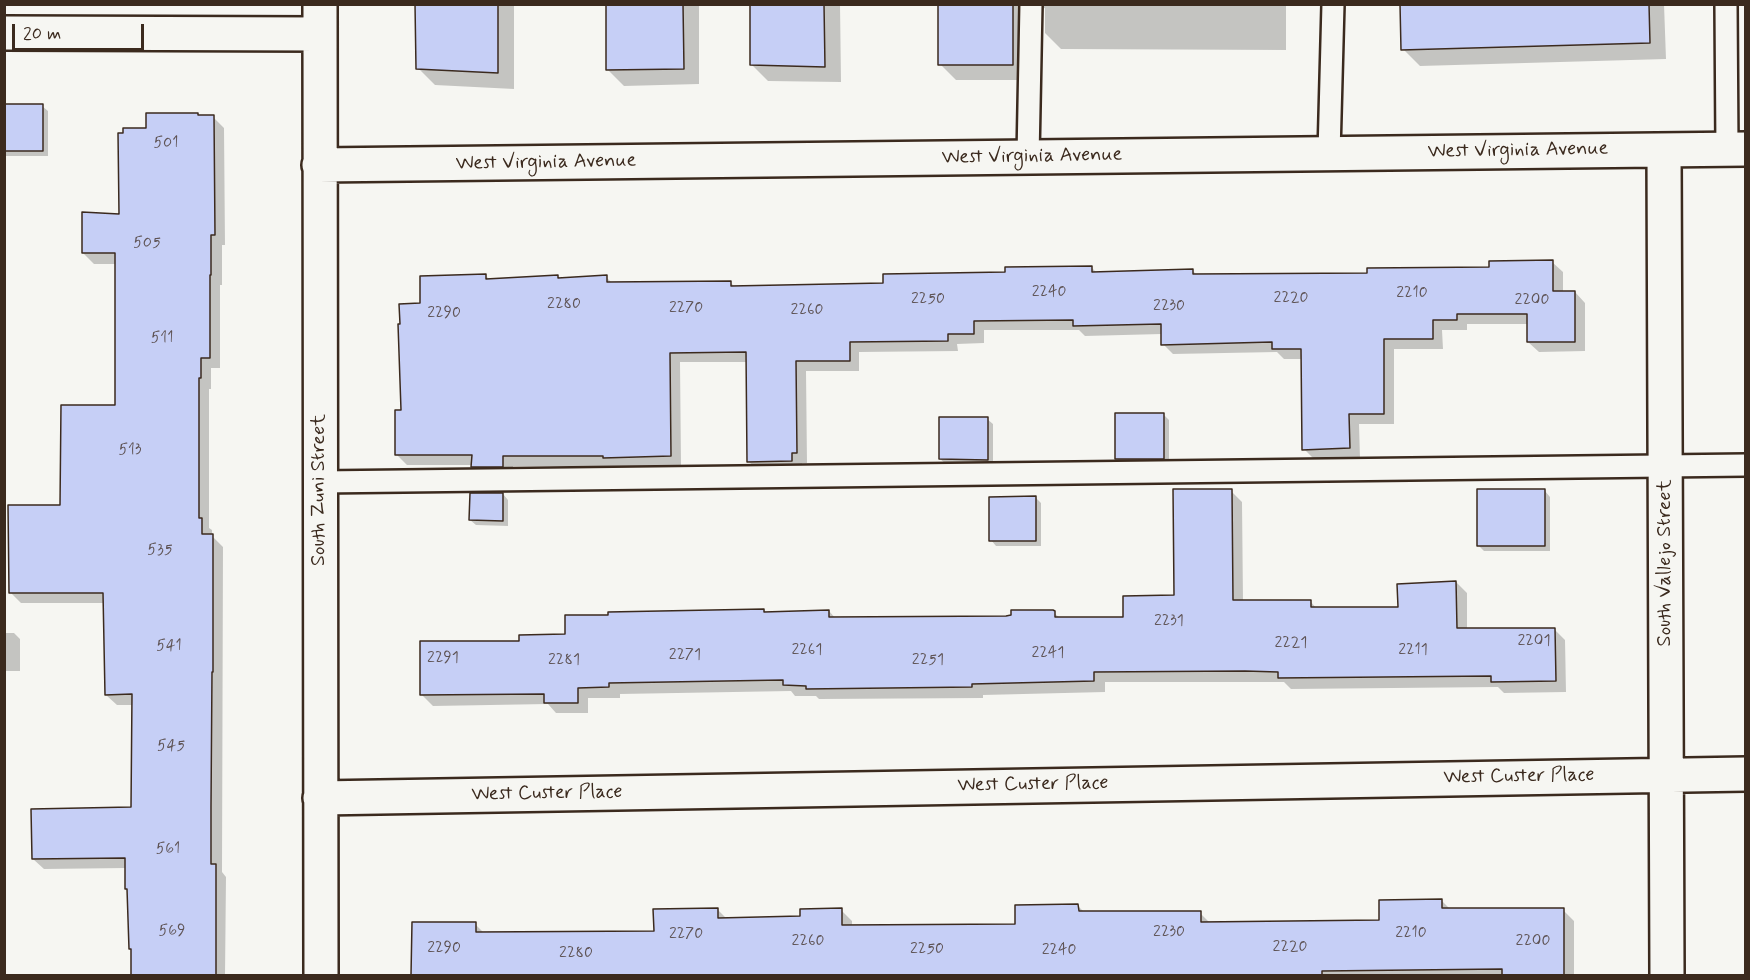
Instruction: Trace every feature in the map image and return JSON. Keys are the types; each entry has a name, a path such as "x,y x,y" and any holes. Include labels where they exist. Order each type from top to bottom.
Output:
{"street":[{"path":"4,33 320,19"},
{"name":"South Zuni Street","path":"320,19 321,975"},
{"name":"West Virginia Avenue","path":"319,165 1736,149"},
{"name":"South Vallejo Street","path":"1664,150 1667,975"},
{"name":"West Custer Place","path":"320,798 1746,774"}],"lane":[{"path":"1028,157 1032,4"},
{"path":"1329,153 1333,4"},
{"path":"1726,4 1736,149"},
{"path":"320,482 1746,465"}],"building":[{"path":"415,4 498,4 498,73 416,69"},
{"path":"606,4 683,4 684,69 606,70"},
{"path":"750,4 824,4 825,67 750,65"},
{"path":"938,4 1013,4 1013,65 938,65"},
{"path":"1400,4 1649,4 1650,43 1401,50"},
{"path":"4,104 43,104 43,151 4,151"},
{"path":"146,113 214,115 215,235 211,235 210,358 201,358 201,378 199,378 199,518 202,518 202,534 213,534 211,864 216,864 216,975 131,975 125,858 32,859 31,809 131,807 132,694 105,695 103,593 9,593 8,505 60,505 61,405 115,405 115,253 82,253 82,212 119,214 118,133 123,133 123,128 146,128"},
{"path":"1553,260 1553,291 1575,291 1575,342 1527,342 1527,314 1457,314 1457,320 1433,320 1433,339 1384,339 1384,414 1349,414 1350,448 1302,450 1301,349 1272,349 1272,342 1161,345 1161,324 1073,326 1073,320 974,321 974,334 948,334 948,341 850,342 850,361 796,361 797,453 792,453 792,461 747,462 746,352 670,353 671,456 603,458 603,456 503,456 503,467 471,467 472,455 395,455 395,410 401,410 399,304 420,303 420,276 486,274 486,279 607,275 607,282 731,281 731,286 883,283 883,274 1005,272 1005,267 1092,266 1092,272 1193,269 1193,274 1367,273 1367,268 1489,267 1489,261"},
{"path":"1115,413 1164,413 1164,459 1115,459"},
{"path":"939,417 988,417 988,460 939,459"},
{"path":"1173,489 1232,489 1233,600 1311,600 1311,607 1398,607 1397,584 1456,581 1457,628 1555,628 1556,681 1491,682 1491,676 1278,678 1278,672 1245,671 1094,672 1094,681 972,684 972,687 806,689 806,686 783,685 783,680 609,683 609,687 578,688 578,703 544,703 544,694 420,695 420,641 519,641 519,635 565,634 565,615 764,609 764,612 829,610 829,617 1006,616 1011,615 1011,610 1053,610 1055,617 1123,617 1123,596 1174,595"},
{"path":"1477,489 1545,489 1545,546 1477,546"},
{"path":"470,493 503,493 503,521 469,520"},
{"path":"1036,496 1036,541 989,541 989,497"},
{"path":"1442,899 1442,908 1564,908 1564,975 1502,975 1502,969 1322,971 1322,975 411,975 412,922 476,922 476,932 654,931 653,909 718,908 718,918 800,916 800,909 842,908 842,925 1015,924 1015,905 1078,904 1079,911 1201,911 1201,922 1379,920 1379,900"}]}
